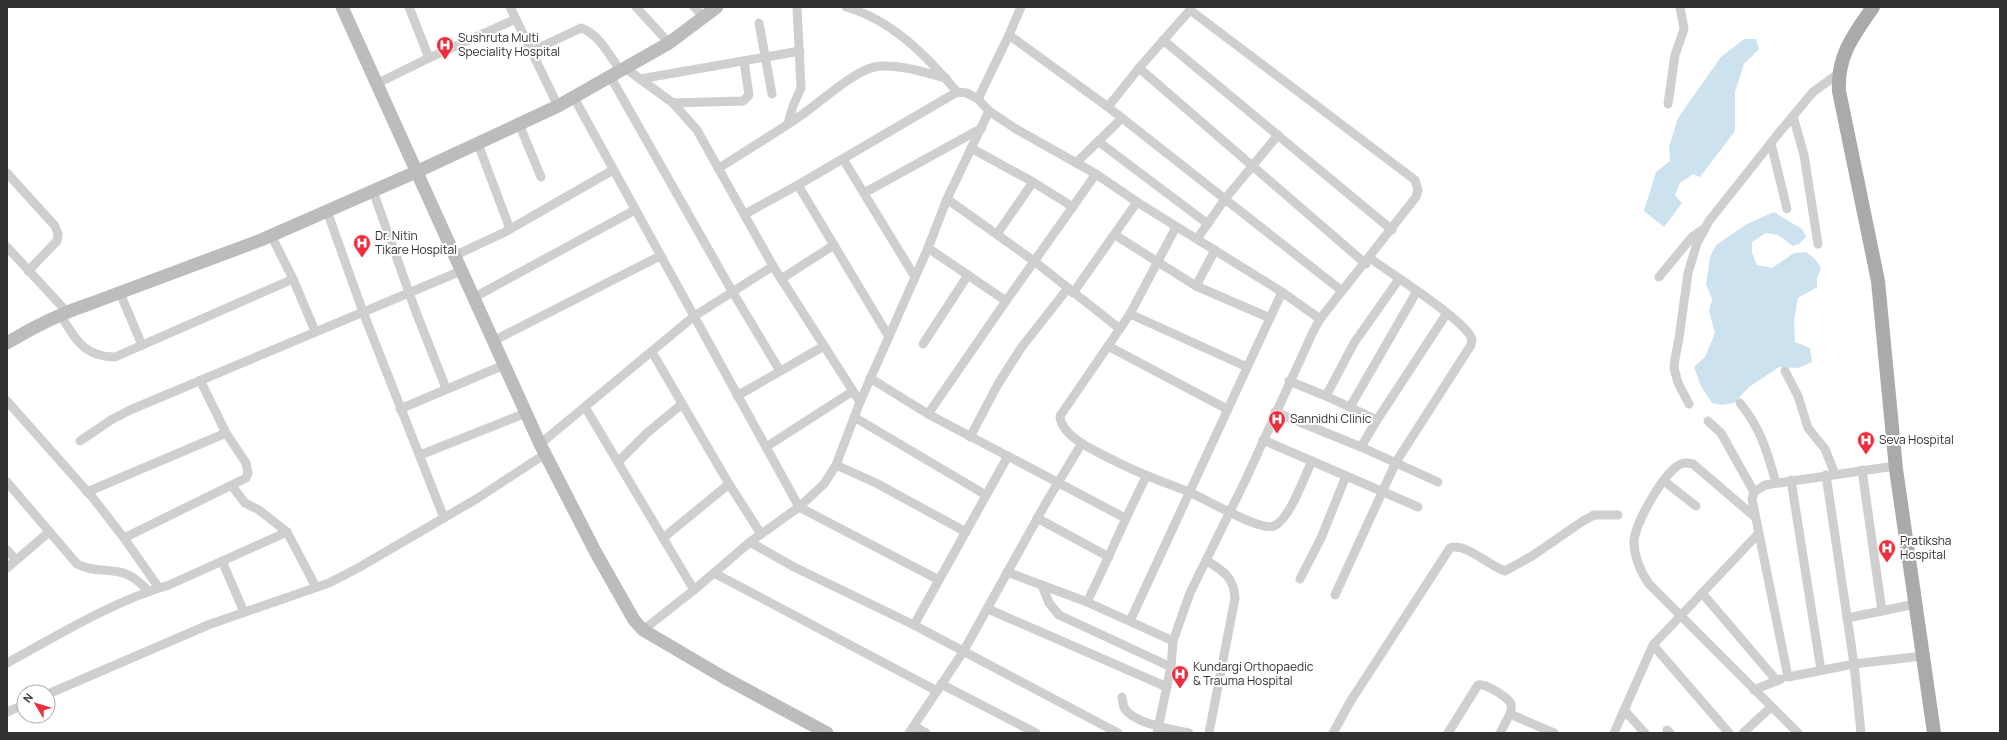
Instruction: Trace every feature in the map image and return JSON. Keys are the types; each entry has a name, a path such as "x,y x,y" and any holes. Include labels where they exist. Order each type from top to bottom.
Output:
{"main road":[{"path":"1873,7 1845,51 1838,74 1840,91 1878,281 1895,466 1934,733"}],"street":[{"path":"342,7 473,298 543,449 600,560 634,620 643,630 736,684 826,733"},
{"path":"409,7 429,58"},
{"path":"510,7 558,106"},
{"path":"636,7 669,43"},
{"path":"694,7 704,17"},
{"path":"7,343 38,324 63,312 120,293 271,235 478,144 558,106 573,96 669,43 718,7"},
{"path":"788,123 793,106 801,88 797,7"},
{"path":"846,7 874,18 892,28 946,78 957,92"},
{"path":"978,99 1009,35 1020,7"},
{"path":"1668,104 1675,56 1684,29 1680,7"},
{"path":"1108,107 1139,68 1191,9 1416,180 1418,190 1416,197 1392,230 1320,319 1289,381 1263,440 1190,593 1173,641 1171,667 1158,730"},
{"path":"376,84 429,58 516,19"},
{"path":"760,23 772,94"},
{"path":"532,51 581,28 589,31 597,38 618,71 732,291 780,371"},
{"path":"1009,35 1108,107 1342,291"},
{"path":"1163,40 1392,230"},
{"path":"640,79 800,50"},
{"path":"673,103 743,101 749,95 744,61"},
{"path":"719,168 788,123 858,74 873,67 888,66 910,69 946,78"},
{"path":"1139,68 1252,166 1368,261 1417,291 1447,313 1470,333 1472,339 1471,345 1396,462 1335,595"},
{"path":"618,71 640,79 673,103 697,130 773,266 860,402"},
{"path":"1688,404 1678,384 1674,368 1688,273 1697,243 1705,228 1813,92 1838,74"},
{"path":"745,214 798,185 957,92 967,92 978,99 989,111 1016,129 1096,174 1176,227 1282,292 1320,319"},
{"path":"573,96 799,507 939,580"},
{"path":"643,630 694,590 750,542 799,507 824,484 836,465 870,378 928,248 947,199 989,111"},
{"path":"1793,116 1804,155 1818,244"},
{"path":"1076,163 1122,118"},
{"path":"519,124 541,177"},
{"path":"864,193 982,128"},
{"path":"1197,239 1225,199 1278,135"},
{"path":"1098,142 1208,224"},
{"path":"1771,143 1787,209"},
{"path":"478,144 510,229"},
{"path":"972,148 1033,182 1073,207"},
{"path":"843,159 915,277"},
{"path":"454,256 510,229 613,170"},
{"path":"7,173 55,226 58,234 57,241 28,270"},
{"path":"928,414 1096,174"},
{"path":"997,234 1033,182"},
{"path":"798,185 889,337"},
{"path":"373,191 409,292 446,388"},
{"path":"947,199 1034,261 1120,329"},
{"path":"970,437 998,384 1021,348 1115,235 1137,202"},
{"path":"473,298 635,210"},
{"path":"327,211 363,312 444,518"},
{"path":"1176,227 1130,314 1060,416 1064,428 1082,443 1146,477 1189,492 1229,512 1264,526 1273,526 1285,517 1312,461"},
{"path":"1659,277 1692,237 1705,228"},
{"path":"271,235 293,279 315,331"},
{"path":"1115,235 1196,286 1270,318"},
{"path":"781,279 834,245"},
{"path":"7,247 63,312 75,339 95,355 115,357 293,279"},
{"path":"928,248 1006,301"},
{"path":"1196,286 1215,250"},
{"path":"493,341 660,256"},
{"path":"56,691 208,625 316,587 358,568 444,518 543,449 585,407 694,317 732,291 773,266"},
{"path":"80,441 111,420 130,410 315,331 461,271"},
{"path":"923,344 968,275"},
{"path":"1326,396 1354,343 1399,279"},
{"path":"1350,407 1417,291"},
{"path":"1130,621 1282,292"},
{"path":"120,293 142,345"},
{"path":"1361,447 1447,313"},
{"path":"1130,314 1247,367"},
{"path":"737,396 824,346"},
{"path":"1108,346 1227,409"},
{"path":"652,352 729,484 761,534"},
{"path":"400,409 446,388 504,365"},
{"path":"1785,372 1798,396 1808,428 1825,449 1830,475 1854,664 1861,733"},
{"path":"870,378 928,414 1125,518"},
{"path":"124,538 246,478 248,468 226,433 200,380"},
{"path":"1289,381 1326,396 1377,420"},
{"path":"766,447 853,391"},
{"path":"7,401 87,492 124,538 159,588"},
{"path":"1740,403 1751,417 1764,441 1776,483"},
{"path":"618,462 647,433 682,404"},
{"path":"585,407 694,590"},
{"path":"420,455 526,412"},
{"path":"1275,412 1396,462 1438,482"},
{"path":"854,417 986,495"},
{"path":"1708,421 1721,433 1754,492"},
{"path":"87,492 226,433"},
{"path":"1263,440 1418,507"},
{"path":"926,733 912,730 963,652 1037,518 1082,443"},
{"path":"914,626 1008,456"},
{"path":"1755,517 1693,464 1686,462 1674,468 1641,517 1636,531 1635,548 1640,571 1649,584 1798,733"},
{"path":"836,465 876,483 966,532"},
{"path":"1788,677 1758,534 1752,499 1754,492 1764,485 1791,480 1895,466"},
{"path":"1862,470 1882,611"},
{"path":"1300,579 1321,538 1346,476"},
{"path":"1087,602 1109,558 1125,518 1146,477"},
{"path":"1791,480 1821,670"},
{"path":"1664,481 1696,506"},
{"path":"7,482 48,532 77,564 91,570 126,574 134,578 149,591"},
{"path":"663,538 729,484"},
{"path":"232,486 245,503 259,510 287,532 316,587"},
{"path":"1333,733 1350,702 1450,548 1456,546 1465,549 1495,568 1505,571 1532,556 1594,515 1618,515"},
{"path":"1037,518 1109,558"},
{"path":"7,568 48,532"},
{"path":"7,663 109,608 159,588 287,532"},
{"path":"1614,733 1653,645 1758,534"},
{"path":"750,542 794,567 914,626 1118,733"},
{"path":"7,550 16,560"},
{"path":"1206,560 1229,578 1234,587 1235,598 1209,733"},
{"path":"222,561 244,612"},
{"path":"1007,572 1087,602 1173,641"},
{"path":"714,573 939,687 1036,733"},
{"path":"1042,585 1049,603 1059,615 1171,667"},
{"path":"1702,593 1777,681"},
{"path":"1847,618 1915,604"},
{"path":"988,609 1167,687"},
{"path":"1653,645 1729,733"},
{"path":"1754,690 1788,677 1821,670 1854,664 1922,656"},
{"path":"1448,733 1478,685 1486,686 1508,700 1511,704 1510,714 1500,733"},
{"path":"1122,697 1125,710 1158,730 1189,733"},
{"path":"1743,733 1771,707"},
{"path":"1624,710 1645,733"},
{"path":"1510,714 1554,733"}],"water":[{"path":"1744,39 1756,39 1759,49 1744,64 1735,92 1735,131 1700,177 1693,174 1680,183 1675,195 1682,203 1664,227 1644,211 1656,172 1670,161 1669,147 1678,118 1721,57"},
{"path":"1774,212 1802,229 1806,237 1799,244 1793,246 1778,235 1766,233 1752,242 1752,253 1757,265 1772,268 1794,253 1806,252 1815,259 1821,268 1817,279 1817,287 1798,298 1794,320 1795,342 1810,348 1812,362 1798,368 1779,367 1749,387 1734,403 1722,405 1712,403 1701,386 1694,367 1705,357 1715,333 1709,311 1712,299 1706,284 1710,257 1716,245 1747,224"}],"place":[{"name":"Sushruta Multi Speciality Hospital","path":"445,60"},
{"name":"Dr. Nitin Tikare Hospital","path":"362,258"},
{"name":"Sannidhi Clinic","path":"1277,434"},
{"name":"Seva Hospital","path":"1866,455"},
{"name":"Pratiksha Hospital","path":"1887,563"},
{"name":"Kundargi Orthopaedic & Trauma Hospital","path":"1180,689"}]}
